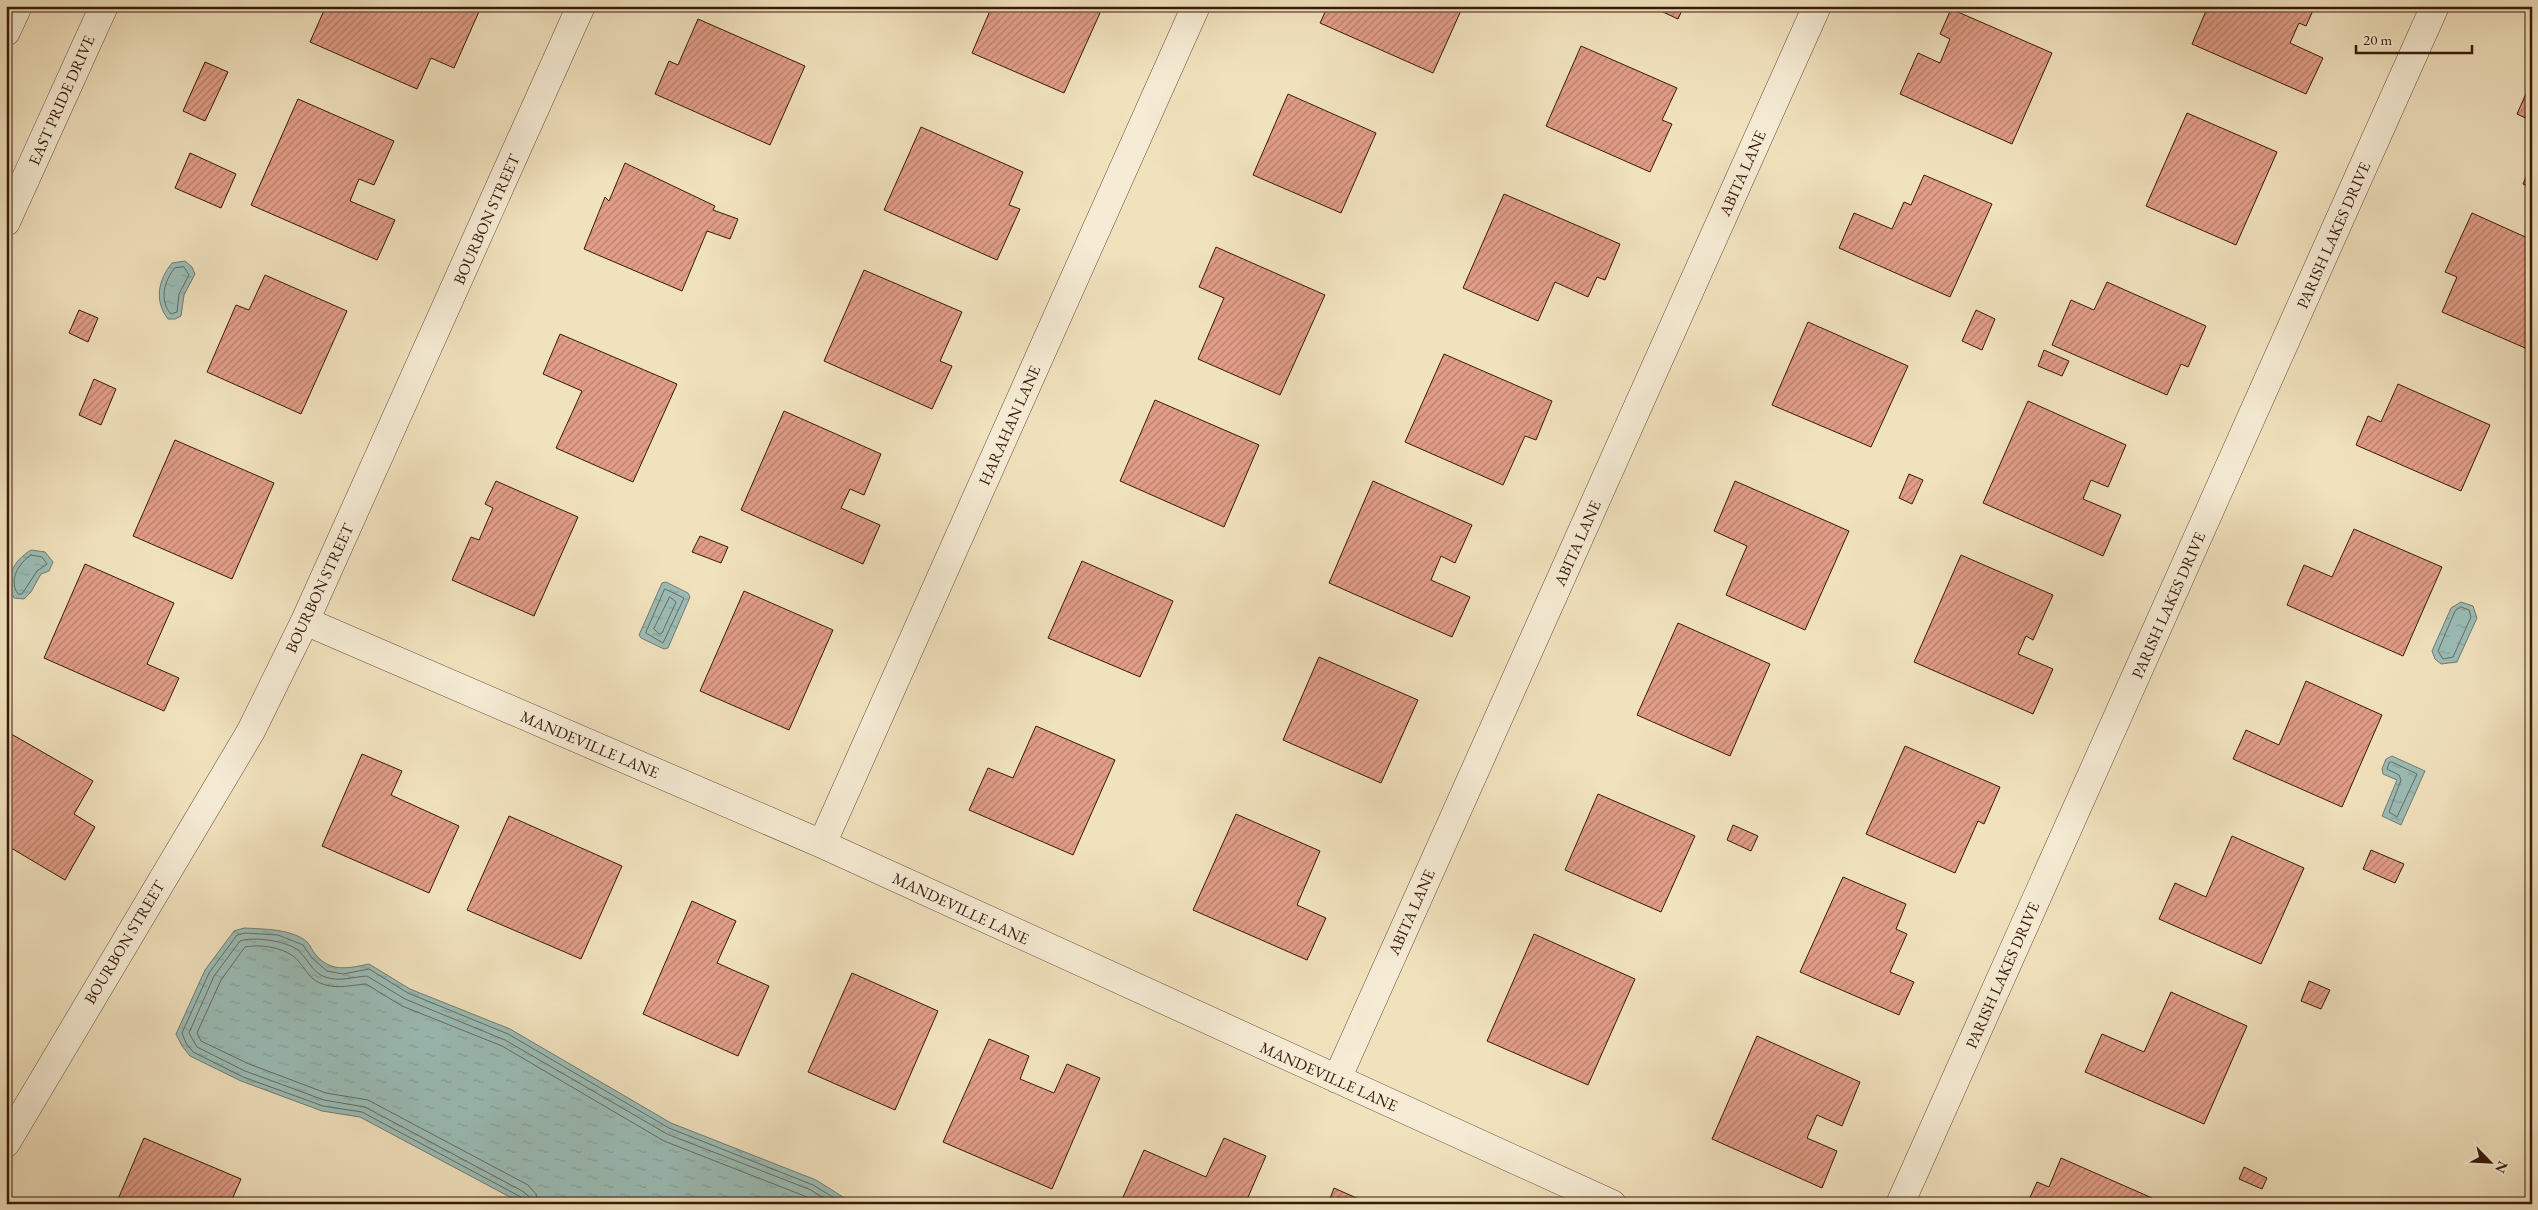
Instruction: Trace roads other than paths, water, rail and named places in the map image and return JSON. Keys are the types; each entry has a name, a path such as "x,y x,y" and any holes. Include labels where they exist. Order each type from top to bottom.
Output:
{"street":[{"path":"6,32 18,6"},
{"name":"EAST PRIDE DRIVE","path":"6,222 104,6"},
{"name":"BOURBON STREET","path":"6,1143 251,731 305,621 581,6"},
{"name":"HARAHAN LANE","path":"822,844 1196,6"},
{"name":"ABITA LANE","path":"1337,1079 1817,6"},
{"name":"PARISH LAKES DRIVE","path":"1900,1204 2435,6"},
{"name":"MANDEVILLE LANE","path":"305,621 822,844 1612,1204"}],"water":[{"path":"185,261 192,267 195,274 184,295 181,316 175,319 168,319 159,298 161,283 172,263"},
{"path":"31,550 45,552 53,562 49,571 41,574 31,592 24,599 14,598 10,584 12,571 19,559"},
{"path":"666,582 688,593 690,597 668,648 664,649 641,638 639,635 662,583"},
{"path":"2461,602 2473,606 2477,618 2457,662 2441,664 2435,659 2432,651 2451,608"},
{"path":"2392,756 2425,771 2401,825 2382,816 2397,780 2383,774 2382,769 2386,759"},
{"path":"244,928 294,934 307,942 322,961 334,967 347,968 369,964 410,989 510,1029 671,1123 816,1180 854,1204 523,1204 360,1117 322,1111 241,1081 190,1056 176,1034 205,970 234,931"}]}
